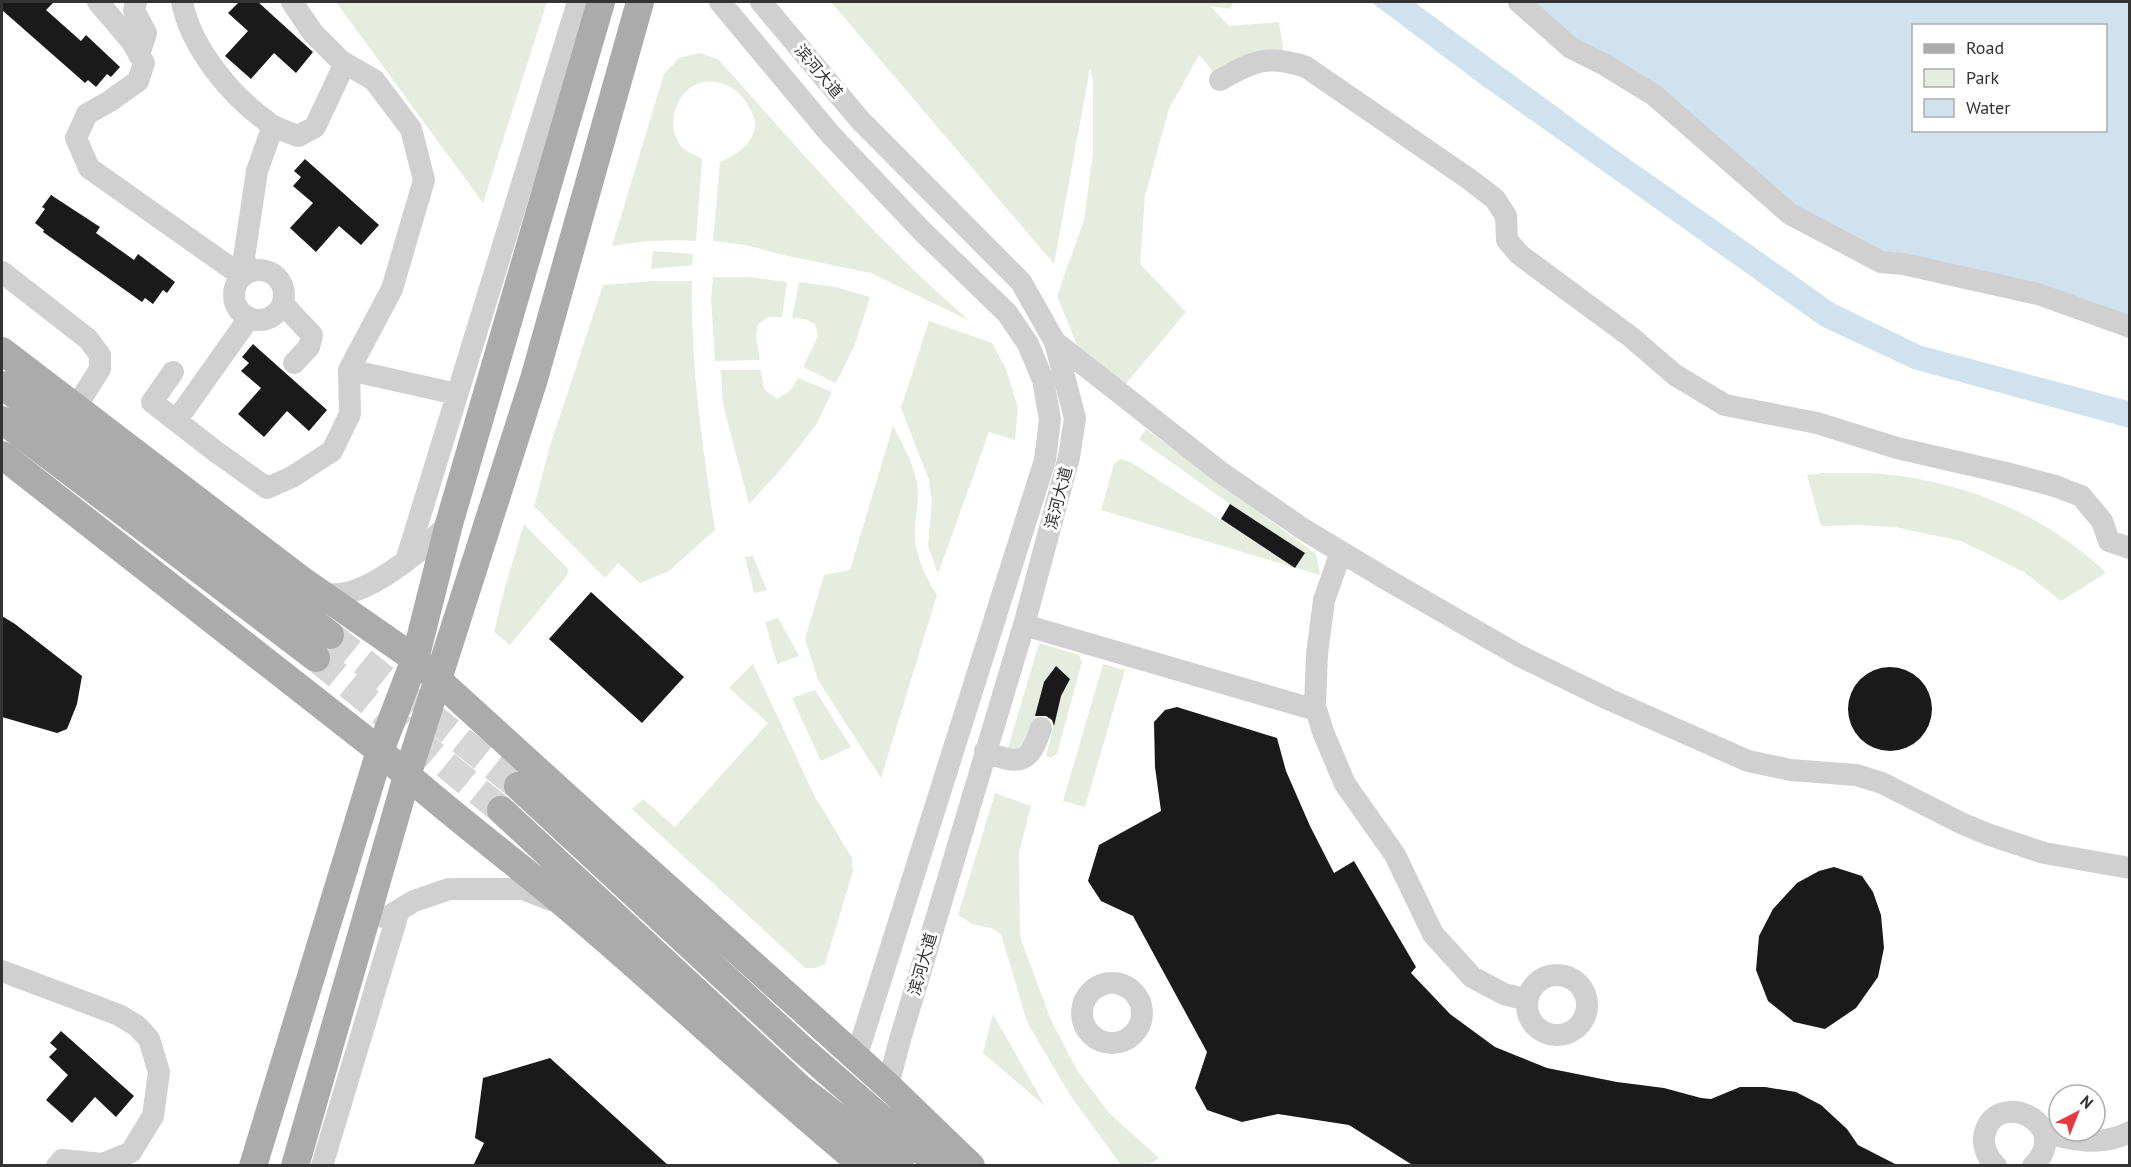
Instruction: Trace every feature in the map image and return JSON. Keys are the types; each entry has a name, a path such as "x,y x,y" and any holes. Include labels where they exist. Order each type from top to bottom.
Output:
{"main road":[{"path":"253,1166 380,751 415,659 448,524 601,2"},
{"path":"296,1166 407,776 534,380 640,2"},
{"path":"2,351 303,581 415,659 888,1086 971,1166"},
{"path":"2,385 323,646 2,420"},
{"path":"2,455 380,751 407,776 569,908 769,1086 864,1166"},
{"path":"518,786 804,1051 906,1140 944,1166"},
{"path":"501,810 800,1088 900,1166"}],"street":[{"path":"98,2 132,42 144,63 138,81 87,114 76,138 89,168 246,274 266,271 279,280 283,288 283,304 273,316 265,320 249,318 237,307 235,291 246,274 244,258 257,171 273,126"},
{"path":"136,2 134,9 146,33 139,55"},
{"path":"182,2 186,22 205,55 226,84 273,126 298,136 315,127 345,63"},
{"path":"173,372 152,402 215,452 267,488 292,477 332,451 350,414 349,370 392,289 424,180 411,129 374,80 345,63 314,33 291,2"},
{"path":"405,561 578,2"},
{"name":"滨河大道","path":"720,2 831,135 923,232 1007,313 1028,344 1043,380 1050,419 1045,460 856,1058"},
{"name":"滨河大道","path":"761,2 860,120 1021,282 1055,342 1075,418 1069,457 1024,625 888,1086"},
{"path":"1519,2 1571,48 1605,65 1654,95 1790,214 1881,262 1903,264 2038,294 2130,327"},
{"path":"1220,80 1251,63 1285,60 1306,68 1495,199 1506,216 1507,240 1520,255 1631,337 1675,375 1725,405 1817,423 1897,448 2055,486 2081,496 2102,521 2109,541 2130,548"},
{"path":"2,272 88,339 100,355 100,369 76,407"},
{"path":"283,304 312,335 309,347 294,363"},
{"path":"176,421 249,318"},
{"path":"1055,342 1219,471 1304,529 1518,655 1608,699 1748,761 1791,770 1856,776 1882,783 1963,824 1990,835 2044,853 2130,868"},
{"path":"349,370 457,394"},
{"path":"303,581 325,594 344,594 376,581 430,543 448,524"},
{"path":"1341,552 1324,600 1317,654 1316,710 1323,732 1345,784 1395,855 1433,934 1472,977 1504,994 1527,1000"},
{"path":"1024,625 1316,710"},
{"path":"986,751 1006,760 1022,759 1035,749 1041,728"},
{"path":"361,941 384,919 414,901 449,889 523,888 569,908"},
{"path":"322,1166 399,910"},
{"path":"2,971 119,1015 137,1026 148,1039 159,1072 153,1116 131,1152 103,1164 62,1160 57,1166"},
{"path":"1996,1166 1988,1156 1984,1137 1993,1120 2011,1111 2030,1115 2043,1131 2044,1150 2033,1166"},
{"path":"2043,1131 2077,1140 2097,1141 2130,1132"}],"green space":[{"path":"336,2 547,2 483,203"},
{"path":"831,2 1233,2 1231,9 1210,6 1229,26 1279,22 1285,60 1220,80 1199,55 1169,109 1145,196 1140,264 1186,312 1124,386 1078,348 1057,296 1084,220 1093,153 1093,81 1090,69 1054,264"},
{"path":"700,53 719,60 871,228 970,321 871,273 746,245 713,241 720,162 744,148 752,137 755,123 752,113 739,93 720,83 706,82 693,86 681,98 674,114 674,132 677,140 684,149 702,159 696,241 654,241 612,246 664,74 679,58"},
{"path":"653,251 693,254 692,265 651,269"},
{"path":"713,277 749,277 787,282 782,317 768,317 758,324 756,335 760,360 715,361 711,298"},
{"path":"692,281 695,375 715,530 669,571 640,583 618,563 605,578 534,506 550,446 603,285"},
{"path":"799,282 835,287 870,297 855,344 836,383 803,367 818,336 815,324 805,319 792,318"},
{"path":"929,321 992,343 1006,369 1018,408 1015,440 989,432 938,574 928,546 932,502 929,480 901,408"},
{"path":"721,370 761,370 764,389 777,399 791,390 798,378 832,392 816,425 784,466 749,504 723,404"},
{"path":"893,426 907,453 917,482 915,534 917,550 925,573 937,595 881,778 818,680 805,639 824,575 850,570"},
{"path":"1146,429 1316,554 1320,575 1295,568 1305,553 1230,504 1139,439"},
{"path":"1121,459 1132,463 1294,567 1101,510 1114,464"},
{"path":"1871,473 1901,476 1957,488 1985,497 2037,521 2085,554 2106,573 2061,601 2024,572 1961,541 1895,527 1821,526 1807,475"},
{"path":"524,524 569,570 565,578 510,645 494,632"},
{"path":"753,556 767,590 754,593 745,557"},
{"path":"778,618 799,656 777,664 765,622"},
{"path":"1039,643 1079,655 1082,662 1057,754 1051,758 1046,756 1061,696 1070,679 1056,666 1044,687 1034,721 1025,741 1017,749 1008,748"},
{"path":"753,664 815,797 852,858 853,871 825,964 815,968 805,968 632,809 643,799 675,827 768,723 729,688"},
{"path":"1103,664 1125,670 1085,807 1063,801"},
{"path":"815,690 851,747 821,761 792,698"},
{"path":"995,793 1031,806 1019,853 1020,937 1051,1020 1077,1070 1109,1113 1159,1158 1148,1165 1121,1165 1070,1095 1027,1022 1001,934 991,928 972,924 958,915"},
{"path":"993,1014 1045,1106 983,1053"}],"water":[{"path":"1371,2 1414,2 1598,137 1835,304 1922,346 2129,401 2129,428 1913,369 1821,326 1483,86"},
{"path":"1522,2 2129,2 2129,331 2039,300 1892,267 1790,214 1607,63"}],"building":[{"path":"2,2 54,2 46,10 81,41 86,35 120,67 111,77 107,74 96,87 88,80 85,83 2,10"},
{"path":"239,2 258,2 313,52 296,73 274,53 251,79 225,56 248,31 228,13"},
{"path":"305,159 379,225 361,245 339,226 316,252 290,228 313,203 293,186 301,177 294,171"},
{"path":"51,195 100,227 96,233 134,260 138,254 175,282 167,293 163,290 153,304 145,298 142,302 43,232 44,230 35,223 45,209 42,207"},
{"path":"253,344 327,410 309,431 287,411 264,437 238,414 261,388 241,371 249,363 242,357"},
{"path":"1230,504 1305,553 1295,568 1221,519"},
{"path":"591,592 684,677 642,723 549,639"},
{"path":"2,616 82,676 77,704 67,729 57,733 2,717"},
{"path":"1056,666 1070,679 1061,696 1054,726 1052,720 1046,716 1035,716 1044,682"},
{"path":"1882,667 1898,667 1914,674 1925,685 1932,701 1929,725 1920,739 1898,751 1882,751 1866,744 1855,733 1848,717 1848,701 1855,685 1866,674"},
{"path":"1177,707 1277,738 1286,771 1334,873 1354,861 1416,967 1411,973 1450,1014 1495,1047 1547,1068 1617,1082 1664,1088 1701,1098 1711,1099 1740,1087 1765,1087 1796,1092 1821,1105 1847,1129 1858,1145 1899,1166 1414,1166 1349,1125 1278,1114 1242,1122 1207,1110 1195,1088 1207,1052 1133,916 1101,901 1088,881 1099,845 1161,811 1155,767 1154,722 1165,710"},
{"path":"1834,867 1862,876 1873,892 1881,915 1884,948 1878,977 1856,1008 1825,1029 1794,1022 1768,1001 1756,970 1759,936 1773,909 1797,883 1819,871"},
{"path":"61,1031 134,1096 116,1117 95,1097 72,1123 46,1100 68,1075 49,1057 57,1049 50,1043"},
{"path":"550,1058 669,1166 473,1166 484,1143 475,1138 483,1078"}],"tunnel":[{"path":"330,635 518,786"},
{"path":"316,658 501,810"}]}
